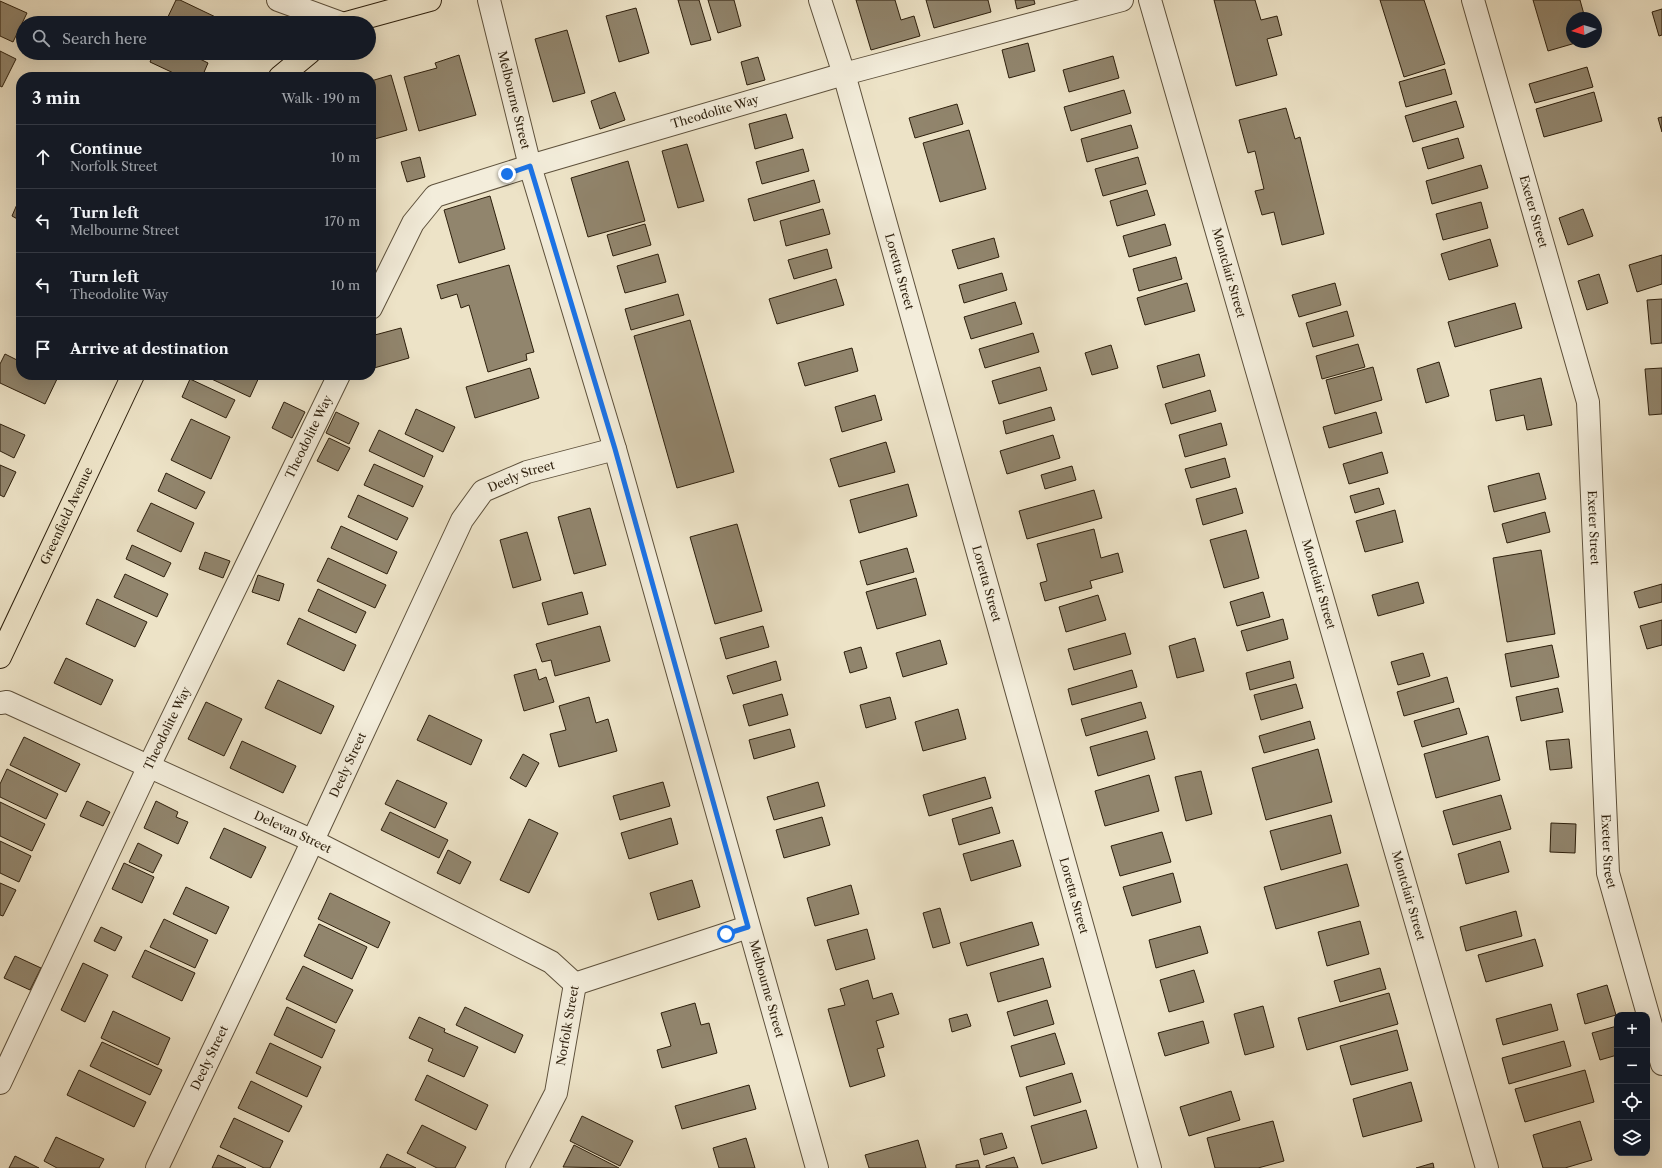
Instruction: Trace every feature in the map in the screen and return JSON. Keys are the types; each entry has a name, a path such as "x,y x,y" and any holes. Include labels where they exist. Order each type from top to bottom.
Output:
{"main road":[{"path":"372,16 430,0"},
{"path":"286,72 301,60"},
{"name":"Greenfield Avenue","path":"0,657 131,380"}],"street":[{"path":"278,0 322,16"},
{"name":"Melbourne Street","path":"489,0 530,166 615,449 748,927 817,1168"},
{"name":"Loretta Street","path":"820,0 844,74 1150,1168"},
{"name":"Theodolite Way","path":"376,298 412,223 435,196 530,166 844,74 1122,0"},
{"name":"Montclair Street","path":"1150,0 1486,1168"},
{"name":"Exeter Street","path":"1472,0 1588,402 1608,873 1662,1064"},
{"name":"Theodolite Way","path":"0,1083 149,766 337,380"},
{"name":"Deely Street","path":"157,1168 462,520 483,491 527,472 615,449"},
{"name":"Delevan Street","path":"0,703 7,702 312,841 551,962 575,984"},
{"name":"Norfolk Street","path":"517,1168 556,1093 575,984 748,927"}],"building":[{"path":"176,0 180,0 213,16 168,16"},
{"path":"678,0 699,0 711,40 691,45"},
{"path":"708,0 734,0 741,26 718,33"},
{"path":"856,0 895,0 901,20 914,16 920,36 871,50"},
{"path":"926,0 988,0 991,12 934,28"},
{"path":"1015,0 1034,0 1035,4 1017,9"},
{"path":"1214,0 1255,0 1261,20 1277,16 1282,35 1267,39 1277,75 1236,86"},
{"path":"1380,0 1424,0 1445,64 1404,77"},
{"path":"1533,0 1580,0 1583,12 1566,12 1566,46 1548,51"},
{"path":"0,1 27,13 26,16 16,16 16,36 13,42 0,36"},
{"path":"636,8 649,53 619,62 606,16"},
{"path":"1662,9 1662,35 1659,36 1652,12"},
{"path":"567,30 585,93 553,102 535,39"},
{"path":"1028,43 1035,71 1009,78 1002,50"},
{"path":"0,51 16,59 2,87 0,86"},
{"path":"459,55 476,115 419,131 404,77 437,68 435,63"},
{"path":"1113,56 1119,78 1069,92 1063,70"},
{"path":"758,57 765,80 747,85 741,62"},
{"path":"151,60 202,60 208,63 204,72 171,72 150,62"},
{"path":"1587,67 1593,87 1535,103 1529,84"},
{"path":"1445,69 1452,94 1406,107 1399,82"},
{"path":"391,75 407,130 376,139 376,80"},
{"path":"1124,90 1131,113 1071,131 1064,107"},
{"path":"615,92 625,120 600,129 591,101"},
{"path":"1594,92 1602,121 1544,137 1536,109"},
{"path":"1456,101 1464,127 1413,142 1405,116"},
{"path":"957,104 963,124 915,138 909,118"},
{"path":"1286,108 1295,139 1300,137 1324,234 1282,245 1274,212 1262,215 1255,191 1264,189 1255,151 1248,153 1239,120"},
{"path":"786,114 793,138 755,149 749,124"},
{"path":"1662,117 1662,132 1658,118"},
{"path":"1131,125 1138,148 1087,162 1081,139"},
{"path":"969,130 986,189 940,202 923,143"},
{"path":"1458,138 1464,158 1428,169 1422,148"},
{"path":"687,144 704,201 678,208 662,151"},
{"path":"803,149 809,171 762,184 756,162"},
{"path":"420,157 425,177 407,182 401,162"},
{"path":"1138,157 1146,184 1103,196 1095,169"},
{"path":"628,161 645,221 588,237 571,178"},
{"path":"1481,165 1488,188 1432,204 1426,181"},
{"path":"814,180 820,202 754,221 748,199"},
{"path":"1147,190 1155,215 1117,226 1110,201"},
{"path":"490,196 505,249 459,263 444,210"},
{"path":"1481,202 1488,228 1443,240 1436,214"},
{"path":"16,207 16,218 12,216"},
{"path":"823,209 830,234 786,246 780,221"},
{"path":"1583,209 1593,236 1568,245 1559,218"},
{"path":"645,224 651,245 613,256 607,235"},
{"path":"1165,224 1171,245 1129,257 1123,236"},
{"path":"994,238 999,257 958,269 952,250"},
{"path":"1490,239 1498,266 1449,280 1441,254"},
{"path":"827,249 832,268 794,279 788,260"},
{"path":"658,254 666,282 625,293 617,266"},
{"path":"1662,255 1662,284 1637,292 1629,265"},
{"path":"1176,257 1182,279 1139,291 1133,269"},
{"path":"509,265 534,352 526,354 527,360 488,372 469,305 461,308 457,294 441,299 437,285"},
{"path":"1002,273 1007,290 964,303 959,285"},
{"path":"1599,274 1608,303 1587,310 1578,281"},
{"path":"836,279 844,305 777,324 769,299"},
{"path":"1187,283 1195,311 1145,325 1137,298"},
{"path":"1335,283 1341,305 1299,317 1292,295"},
{"path":"678,294 684,315 631,330 625,309"},
{"path":"1662,299 1662,343 1651,344 1647,300"},
{"path":"1015,302 1022,324 971,339 964,317"},
{"path":"1515,303 1522,328 1455,347 1448,322"},
{"path":"1347,311 1354,336 1313,347 1306,323"},
{"path":"690,320 734,472 677,488 634,336"},
{"path":"401,328 409,358 376,367 376,335"},
{"path":"1033,333 1039,352 985,368 979,349"},
{"path":"1358,344 1365,367 1322,379 1316,356"},
{"path":"1111,345 1118,368 1092,375 1085,353"},
{"path":"852,348 858,371 805,386 798,363"},
{"path":"5,354 16,360 16,380 57,380 45,404 0,383 0,364"},
{"path":"1199,354 1205,376 1163,388 1157,366"},
{"path":"1439,362 1449,396 1426,403 1417,369"},
{"path":"1040,367 1047,390 999,404 992,381"},
{"path":"1373,367 1382,400 1335,414 1326,380"},
{"path":"530,368 539,398 475,418 466,387"},
{"path":"1662,368 1662,414 1649,415 1645,369"},
{"path":"1541,378 1552,425 1527,430 1524,415 1496,421 1490,390"},
{"path":"190,380 192,380 235,400 226,418 182,397"},
{"path":"214,380 258,380 250,397"},
{"path":"1210,390 1216,411 1171,424 1165,404"},
{"path":"875,395 882,420 842,432 835,407"},
{"path":"284,402 305,412 292,438 272,428"},
{"path":"1051,407 1055,420 1006,434 1003,421"},
{"path":"416,409 455,427 443,452 405,434"},
{"path":"336,412 359,423 349,444 326,433"},
{"path":"1376,412 1382,433 1329,448 1323,427"},
{"path":"191,419 230,437 211,479 171,460"},
{"path":"1221,423 1227,445 1185,457 1179,435"},
{"path":"0,424 25,435 14,458 0,451"},
{"path":"379,430 433,456 424,477 369,451"},
{"path":"1053,435 1060,458 1007,474 1000,451"},
{"path":"329,438 350,448 338,471 317,461"},
{"path":"886,442 895,472 839,487 830,459"},
{"path":"1382,452 1388,473 1349,484 1343,464"},
{"path":"1225,458 1230,477 1191,488 1185,469"},
{"path":"374,464 423,486 413,507 364,485"},
{"path":"0,465 16,472 4,497 0,495"},
{"path":"1072,466 1076,480 1045,489 1041,475"},
{"path":"166,473 205,492 196,509 158,491"},
{"path":"1539,473 1546,499 1494,512 1488,486"},
{"path":"908,484 917,516 859,533 850,500"},
{"path":"1236,488 1243,513 1203,525 1196,499"},
{"path":"1379,488 1384,504 1355,513 1350,496"},
{"path":"1094,490 1102,518 1027,539 1019,511"},
{"path":"358,495 408,518 397,540 348,517"},
{"path":"151,503 194,523 181,552 137,531"},
{"path":"590,508 606,565 574,574 558,517"},
{"path":"1395,510 1403,542 1365,552 1356,521"},
{"path":"1545,512 1550,532 1507,543 1502,524"},
{"path":"737,524 762,611 715,624 690,537"},
{"path":"341,526 397,552 387,574 331,548"},
{"path":"1094,529 1101,558 1118,553 1123,572 1090,581 1092,588 1045,601 1040,583 1047,581 1037,544"},
{"path":"1246,530 1259,578 1224,588 1210,540"},
{"path":"527,532 541,580 513,588 500,540"},
{"path":"132,545 171,563 164,577 126,559"},
{"path":"907,548 914,572 867,585 860,561"},
{"path":"1541,550 1555,634 1507,642 1493,558"},
{"path":"205,552 230,561 223,578 199,569"},
{"path":"328,558 386,585 375,608 317,581"},
{"path":"125,574 168,594 157,617 114,597"},
{"path":"258,575 284,584 279,601 252,592"},
{"path":"916,578 926,615 877,629 866,592"},
{"path":"1418,582 1424,603 1378,616 1372,595"},
{"path":"1662,584 1662,602 1639,608 1634,592"},
{"path":"318,589 366,612 356,633 308,611"},
{"path":"582,592 588,614 548,625 542,603"},
{"path":"1263,592 1270,617 1237,626 1230,602"},
{"path":"1098,595 1106,620 1066,632 1059,607"},
{"path":"97,599 147,622 135,647 86,624"},
{"path":"299,618 356,645 344,671 287,644"},
{"path":"1283,619 1288,639 1247,651 1241,631"},
{"path":"1662,620 1662,645 1647,649 1640,626"},
{"path":"600,626 610,661 555,676 551,660 542,662 536,644"},
{"path":"763,626 769,647 726,659 720,638"},
{"path":"1125,633 1131,654 1074,670 1068,649"},
{"path":"1195,638 1204,671 1177,678 1169,646"},
{"path":"940,640 947,664 903,677 896,653"},
{"path":"1552,645 1559,677 1511,687 1505,654"},
{"path":"861,647 867,668 850,673 844,652"},
{"path":"1423,653 1430,676 1398,685 1391,662"},
{"path":"66,658 113,680 101,705 54,683"},
{"path":"776,661 781,680 733,694 727,676"},
{"path":"1290,661 1294,678 1250,690 1246,673"},
{"path":"536,669 539,680 546,677 554,702 524,711 514,675"},
{"path":"1132,670 1137,687 1072,705 1068,689"},
{"path":"1447,677 1454,702 1404,716 1397,692"},
{"path":"278,680 334,706 321,734 265,708"},
{"path":"1296,684 1303,708 1261,720 1254,695"},
{"path":"1558,688 1563,712 1521,721 1516,697"},
{"path":"782,694 788,715 749,726 743,705"},
{"path":"589,697 596,723 608,719 617,751 559,767 550,734 566,730 559,706"},
{"path":"890,697 896,719 866,728 860,705"},
{"path":"206,702 242,719 224,756 188,739"},
{"path":"1141,702 1146,718 1086,736 1081,719"},
{"path":"1459,708 1467,734 1422,747 1414,721"},
{"path":"958,709 966,739 923,751 915,722"},
{"path":"429,715 482,740 471,765 417,740"},
{"path":"1310,721 1315,739 1264,753 1259,736"},
{"path":"790,729 795,747 754,759 749,740"},
{"path":"1147,731 1155,759 1098,776 1090,747"},
{"path":"1488,736 1500,780 1436,798 1424,754"},
{"path":"24,737 80,764 66,792 10,765"},
{"path":"1569,739 1572,768 1550,770 1546,741"},
{"path":"242,741 296,766 283,793 230,768"},
{"path":"1318,749 1332,802 1266,820 1252,768"},
{"path":"523,754 539,763 526,787 510,778"},
{"path":"7,769 58,794 46,819 0,797 0,784"},
{"path":"1201,771 1212,814 1186,821 1175,777"},
{"path":"1149,775 1159,811 1105,826 1095,791"},
{"path":"985,777 991,798 929,816 923,795"},
{"path":"397,780 447,803 435,828 385,804"},
{"path":"663,782 670,806 620,820 613,796"},
{"path":"818,782 825,806 774,820 767,797"},
{"path":"1501,795 1511,829 1453,845 1443,811"},
{"path":"87,801 110,812 103,826 80,816"},
{"path":"156,801 178,812 176,817 188,822 178,844 144,828"},
{"path":"0,802 45,824 32,851 0,836"},
{"path":"992,807 1000,833 959,845 952,819"},
{"path":"390,812 448,840 439,858 381,830"},
{"path":"1331,815 1341,853 1281,870 1270,831"},
{"path":"822,817 830,845 784,858 776,830"},
{"path":"671,818 678,844 629,859 621,833"},
{"path":"529,819 558,833 529,893 500,880"},
{"path":"1551,823 1576,824 1575,853 1550,852"},
{"path":"224,828 266,847 251,878 210,858"},
{"path":"1162,832 1171,862 1120,876 1111,846"},
{"path":"1013,840 1021,866 971,881 963,854"},
{"path":"0,841 31,856 19,882 0,873"},
{"path":"1500,841 1509,872 1466,884 1458,854"},
{"path":"138,843 162,855 153,873 129,862"},
{"path":"448,850 471,862 460,884 437,873"},
{"path":"124,863 154,877 142,903 112,889"},
{"path":"1347,864 1359,906 1276,929 1264,887"},
{"path":"1173,873 1181,902 1132,916 1123,887"},
{"path":"692,880 700,907 658,920 650,893"},
{"path":"0,883 16,890 3,916 0,915"},
{"path":"851,885 859,914 815,926 807,898"},
{"path":"186,887 229,907 216,934 173,914"},
{"path":"330,893 390,922 378,948 318,919"},
{"path":"940,908 950,943 933,948 923,913"},
{"path":"1516,911 1522,936 1466,951 1460,927"},
{"path":"164,919 208,940 195,968 150,947"},
{"path":"1360,921 1369,954 1327,966 1318,932"},
{"path":"1032,922 1039,945 967,966 960,943"},
{"path":"319,924 367,947 352,979 304,956"},
{"path":"1200,926 1208,953 1156,968 1149,940"},
{"path":"101,927 122,937 115,951 94,941"},
{"path":"867,929 875,959 836,970 827,940"},
{"path":"1535,939 1543,966 1486,982 1478,955"},
{"path":"145,950 195,973 182,1001 132,977"},
{"path":"15,956 41,968 30,990 4,978"},
{"path":"1043,958 1051,987 998,1002 990,973"},
{"path":"83,963 108,975 85,1022 61,1010"},
{"path":"303,966 353,990 336,1023 286,999"},
{"path":"1380,968 1386,989 1340,1002 1334,981"},
{"path":"1194,970 1204,1002 1169,1012 1160,980"},
{"path":"868,980 873,999 892,993 899,1014 876,1021 884,1047 877,1049 885,1076 850,1087 828,1009 845,1005 840,989"},
{"path":"1607,985 1615,1012 1614,1016 1585,1024 1577,994"},
{"path":"1389,993 1398,1024 1307,1050 1298,1018"},
{"path":"1047,1000 1054,1024 1014,1036 1007,1012"},
{"path":"695,1003 701,1025 709,1023 717,1053 662,1068 657,1050 671,1046 661,1013"},
{"path":"1551,1004 1558,1030 1503,1045 1496,1019"},
{"path":"1263,1006 1274,1047 1245,1055 1234,1014"},
{"path":"287,1007 335,1030 322,1058 274,1035"},
{"path":"465,1007 523,1035 515,1053 456,1025"},
{"path":"113,1011 170,1038 158,1065 101,1038"},
{"path":"967,1014 971,1026 952,1032 949,1019"},
{"path":"419,1017 445,1029 444,1032 478,1047 464,1077 428,1061 433,1049 409,1038"},
{"path":"1203,1021 1209,1043 1165,1056 1158,1033"},
{"path":"1614,1027 1614,1056 1600,1060 1592,1033"},
{"path":"1397,1030 1408,1070 1351,1085 1340,1046"},
{"path":"1055,1033 1065,1064 1020,1077 1011,1046"},
{"path":"1564,1041 1571,1066 1509,1084 1502,1058"},
{"path":"102,1042 162,1070 150,1095 90,1066"},
{"path":"270,1043 321,1067 307,1097 256,1073"},
{"path":"79,1070 146,1102 134,1127 67,1095"},
{"path":"1585,1070 1594,1102 1525,1122 1515,1089"},
{"path":"1072,1073 1081,1102 1034,1116 1026,1087"},
{"path":"427,1075 488,1105 476,1130 415,1100"},
{"path":"251,1081 302,1106 289,1132 238,1108"},
{"path":"1411,1082 1422,1121 1363,1137 1353,1099"},
{"path":"749,1085 756,1109 682,1129 675,1106"},
{"path":"1231,1091 1240,1120 1189,1136 1180,1107"},
{"path":"1086,1110 1097,1148 1042,1164 1031,1126"},
{"path":"582,1116 633,1141 620,1166 570,1141"},
{"path":"234,1118 283,1141 270,1168 264,1168 220,1147"},
{"path":"1273,1121 1284,1161 1258,1168 1215,1168 1207,1138"},
{"path":"1580,1121 1592,1160 1565,1168 1543,1168 1533,1135"},
{"path":"422,1125 466,1147 455,1168 437,1168 407,1153"},
{"path":"1002,1133 1007,1148 984,1155 980,1139"},
{"path":"56,1137 104,1159 99,1168 57,1168 44,1161"},
{"path":"746,1138 755,1168 719,1168 713,1148"},
{"path":"918,1140 926,1168 869,1168 865,1155"},
{"path":"574,1145 619,1168 563,1167"},
{"path":"387,1154 416,1168 380,1168"},
{"path":"218,1155 246,1168 212,1168"},
{"path":"15,1156 39,1168 9,1168"},
{"path":"1014,1157 1018,1168 986,1168 986,1166"},
{"path":"978,1160 980,1168 956,1168 956,1165"},
{"path":"1433,1163 1434,1168 1416,1168"}],"route":[{"path":"507,174 530,166 615,449 748,927 726,934"}]}
